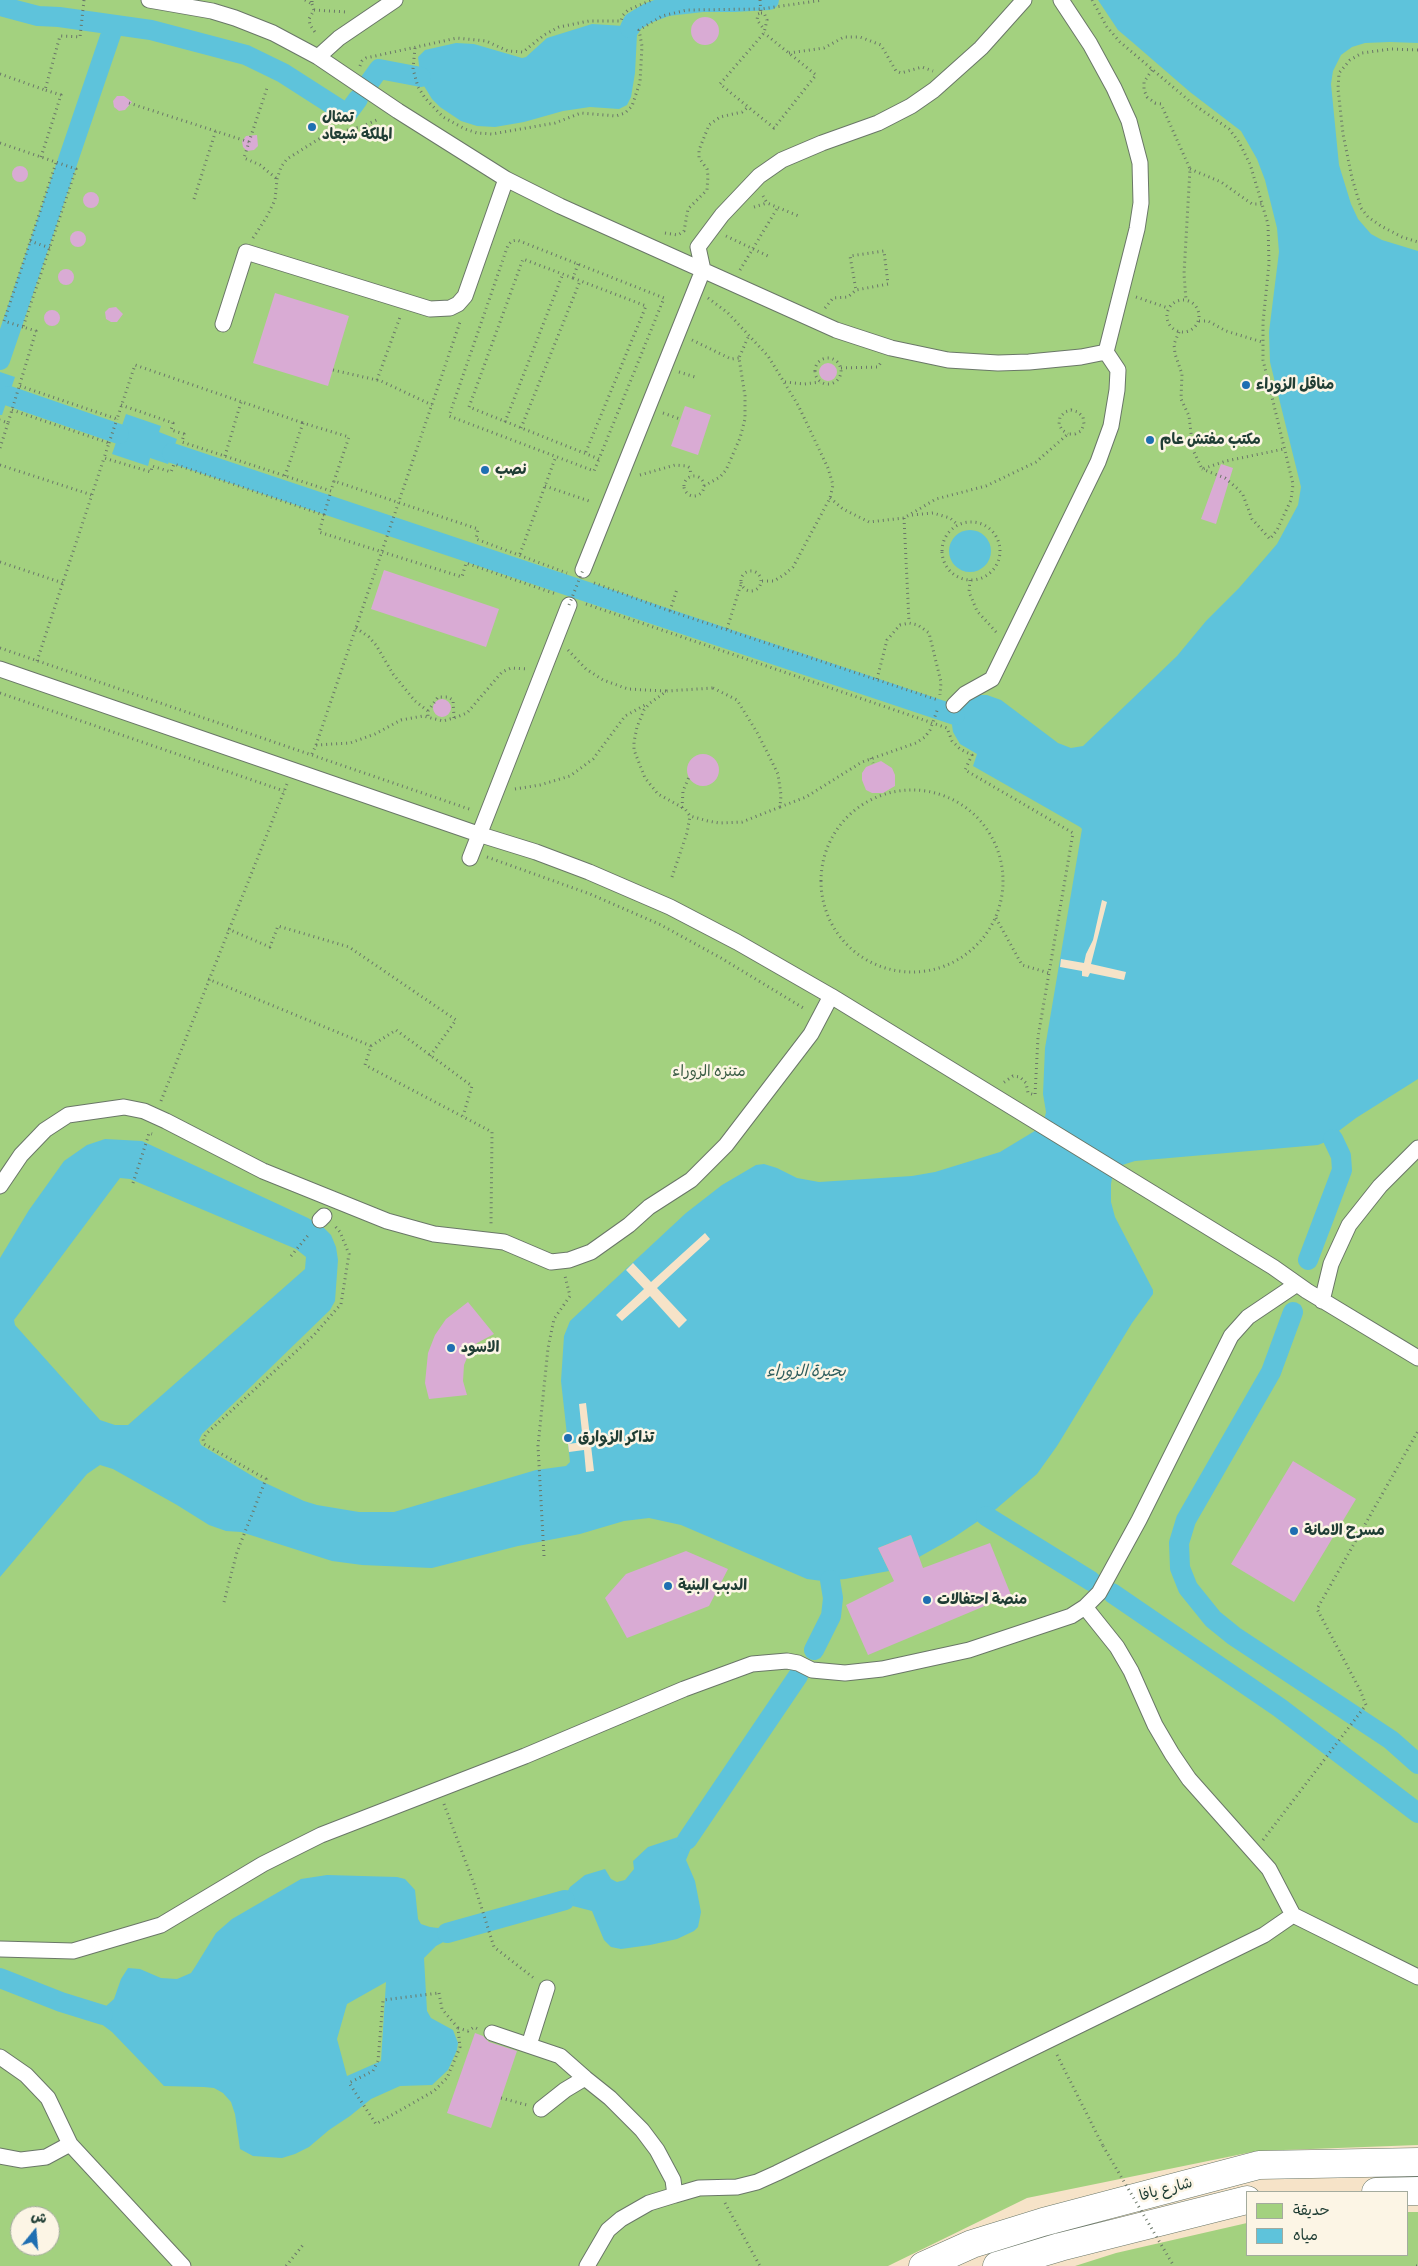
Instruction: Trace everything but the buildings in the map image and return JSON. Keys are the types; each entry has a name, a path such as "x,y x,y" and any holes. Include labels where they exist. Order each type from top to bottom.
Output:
{"highway":[{"name":"شارع يافا","path":"923,2266 972,2244 1043,2222 1259,2165 1418,2162"},
{"path":"1397,2191 1418,2190"},
{"name":"شارع يافا","path":"997,2266 1060,2247 1246,2200"}],"street":[{"path":"149,0 189,6 235,18 273,33 318,57 398,111 506,179 560,206 819,322 890,348 948,360 998,363 1081,358 1106,352"},
{"path":"318,57 339,38 395,0"},
{"path":"583,570 703,270 698,247 711,229 750,184 776,164 822,143 892,117 944,82 992,37 1024,0"},
{"path":"954,705 965,694 992,679 1094,471 1109,433 1115,409 1118,370 1106,352 1137,229 1141,202 1140,163 1129,121 1114,88 1090,44 1061,0"},
{"path":"223,324 246,252 430,309 441,310 458,304 465,296 506,179"},
{"path":"471,855 571,602"},
{"path":"0,668 589,872 670,907 744,946 831,996 1273,1266 1322,1301 1418,1358"},
{"path":"0,1186 21,1155 45,1130 68,1115 124,1107 155,1116 192,1132 263,1171 352,1208 434,1234 491,1239 521,1247 551,1262 569,1260 591,1252 649,1207 691,1180 726,1145 779,1077 820,1019 831,996"},
{"path":"1322,1301 1331,1264 1349,1225 1380,1186 1418,1148"},
{"path":"0,1949 73,1951 161,1925 264,1864 321,1835 524,1756 684,1689 752,1664 787,1661 798,1663 812,1670 845,1673 882,1669 969,1650 1071,1616 1085,1607 1098,1594 1139,1520 1231,1336 1248,1317 1297,1284"},
{"path":"1085,1607 1117,1647 1131,1671 1155,1725 1189,1779 1269,1869 1293,1915 1418,1977"},
{"path":"587,2266 608,2230 621,2218 649,2203 699,2188 737,2187 757,2182 1050,2041 1264,1935 1293,1915"},
{"path":"529,2046 547,1988"},
{"path":"492,2033 560,2056 610,2098 642,2130 666,2165 673,2180 675,2195"},
{"path":"0,2057 26,2075 48,2098 70,2144 183,2266"},
{"path":"541,2109 565,2090 586,2078"},
{"path":"0,2156 21,2160 46,2157 70,2144"}],"path":[{"path":"45,90 60,36 80,37 84,0"},
{"path":"305,0 312,2 314,10 309,19 310,25 322,40 330,46"},
{"path":"357,84 364,75 360,66 366,58 457,38 486,41 508,51 523,52 544,35 559,27 589,21 621,21 622,15 628,10 652,0"},
{"path":"760,0 761,10 767,20 763,28"},
{"path":"415,48 412,58 416,82 425,98 443,117 477,133 512,131 554,123 581,113 616,116 625,113 632,106 640,82 642,46 639,30 662,16 677,11 761,10 823,0"},
{"path":"1092,0 1107,27 1120,42 1212,118 1229,129 1239,142 1250,164 1268,224 1270,242 1268,285 1263,322 1263,360 1293,484 1291,500 1277,530 1270,539 1252,519 1243,495 1238,488 1225,478 1202,470 1193,450 1189,416 1180,399 1182,374 1176,359 1174,344 1179,332"},
{"path":"314,10 347,12 359,17 363,21"},
{"path":"761,10 757,20 764,33 816,75 774,128 720,84 764,33"},
{"path":"789,53 824,48 844,38 860,37 881,45 896,71 901,73 922,67 936,73 944,82"},
{"path":"1418,50 1362,53 1350,60 1339,73 1338,89 1343,134 1352,178 1361,208 1368,217 1381,226 1402,237 1418,242"},
{"path":"1152,70 1144,82 1144,90 1147,97 1161,104 1190,169 1185,258 1186,300"},
{"path":"0,74 61,95 41,157"},
{"path":"268,85 244,158 260,165 277,179"},
{"path":"130,103 249,142"},
{"path":"659,231 678,235 684,231 688,209 707,190 707,169 699,158 698,150 709,125 720,117 742,112 748,107"},
{"path":"246,252 275,200 277,179 287,159 322,137 363,126 398,111"},
{"path":"194,199 216,130"},
{"path":"0,143 76,169 21,327"},
{"path":"0,448 36,331 4,321 58,163"},
{"path":"1190,169 1221,182 1252,204 1262,204"},
{"path":"767,203 801,217"},
{"path":"732,284 778,207"},
{"path":"711,229 768,256"},
{"path":"517,240 664,298 594,471 556,456 448,416 508,245 512,241 517,240"},
{"path":"31,241 48,247"},
{"path":"819,322 827,304 833,298 848,297 856,290 888,284 884,251 850,256 856,290"},
{"path":"585,454 646,306 523,259 469,407 585,454 599,459"},
{"path":"573,278 578,264"},
{"path":"506,422 562,276"},
{"path":"521,428 580,281"},
{"path":"695,290 728,313 768,356 798,405 828,468 833,485 830,498 793,567 774,581 761,581"},
{"path":"1121,292 1168,308"},
{"path":"312,754 432,405 464,309 465,296"},
{"path":"1199,321 1197,308 1186,300 1179,300 1168,308 1167,322 1171,328 1179,332 1190,331 1199,321 1208,321 1226,331 1262,342"},
{"path":"377,380 405,301"},
{"path":"691,476 684,482 684,491 687,494 696,496 700,494 704,486 720,477 726,470 736,450 745,419 745,396 739,358 747,344 749,334"},
{"path":"677,336 698,342 731,359 739,358"},
{"path":"841,368 878,367 890,348"},
{"path":"784,382 804,384 820,382 830,384 836,382 842,373 841,368 834,360 824,359 819,362 815,372 820,382"},
{"path":"38,661 134,365 349,437 319,532 462,577 466,563 571,602 947,728 952,741 960,749 972,755 965,770 1073,833 1038,1037 1035,1096 1028,1093 1026,1083 1020,1077 1013,1076 1005,1080 994,1096"},
{"path":"332,370 377,380 432,405"},
{"path":"20,386 117,419"},
{"path":"225,456 241,402"},
{"path":"122,405 173,423 171,430 184,434 182,442 331,492"},
{"path":"13,408 109,443"},
{"path":"830,498 843,509 869,522 904,518 936,499 963,491 976,490 1024,469 1045,455 1068,434 1075,434 1081,431 1084,424 1083,417 1078,412 1072,410 1065,412 1060,417 1059,424 1062,430 1068,434"},
{"path":"0,420 8,423"},
{"path":"285,476 304,423"},
{"path":"1202,470 1226,461 1284,449"},
{"path":"520,554 556,456"},
{"path":"104,458 151,472 152,466 171,472 174,464 324,514"},
{"path":"618,482 675,465 688,466 691,476"},
{"path":"0,466 92,495"},
{"path":"691,476 700,478 704,486"},
{"path":"334,481 478,529 476,539 670,611 940,701 941,682 928,633 918,625 909,623 900,625 887,640 877,679"},
{"path":"545,486 608,508"},
{"path":"911,515 933,514 942,516 955,522 958,526"},
{"path":"904,518 909,623"},
{"path":"972,522 987,527 994,534 999,544 1000,554 995,567 989,574 980,579 960,578 950,571 945,564 942,551 945,539 958,526 972,522"},
{"path":"0,562 63,583"},
{"path":"571,602 583,570"},
{"path":"727,629 745,574 752,571 758,574 761,581 759,588 753,591 746,590 742,584"},
{"path":"970,580 969,592 984,620 991,629 1010,640"},
{"path":"670,611 677,589"},
{"path":"356,628 369,637 383,655 400,683 428,711"},
{"path":"557,638 586,669 603,680 634,690 667,691 713,688 737,700 758,734 778,774 781,795 780,807"},
{"path":"0,648 486,815"},
{"path":"316,745 328,746 350,743 375,734 400,720 428,716 443,721 454,718 467,712 502,672 519,667 543,673"},
{"path":"499,784 517,789 570,776 593,759 625,716 650,703 667,691"},
{"path":"0,693 284,790"},
{"path":"428,716 428,711 438,697 448,697 453,700 454,718"},
{"path":"650,703 639,719 635,733 634,750 640,768 658,794 682,808 690,816 708,821 730,823 742,822 806,797 871,758 916,743 926,737 939,705"},
{"path":"871,758 873,763"},
{"path":"133,1183 155,1116 293,769"},
{"path":"682,808 683,791 689,778"},
{"path":"996,917 984,937 967,953 947,965 925,971 902,971 879,965 859,954 842,938 830,918 823,896 822,873 825,856 831,840 844,820 862,806 883,794 912,790 940,795 961,805 979,820 992,839 1001,860 1002,895 996,917 1022,965 1049,973"},
{"path":"672,877 687,834 690,816"},
{"path":"471,855 590,894 661,926 721,958 820,1019"},
{"path":"228,929 270,947 278,926 350,947 456,1020 430,1056"},
{"path":"208,979 371,1046"},
{"path":"463,1116 472,1086 396,1030 371,1046 365,1065 492,1132 491,1239"},
{"path":"149,1133 155,1135"},
{"path":"224,1602 237,1552 266,1479 204,1444 203,1439 206,1434 314,1335 341,1304 349,1254 340,1232 322,1218 291,1256"},
{"path":"544,1556 538,1446 548,1348 554,1319 570,1296 562,1261"},
{"path":"1254,1852 1366,1705 1360,1690 1317,1610 1418,1430"},
{"path":"439,1789 474,1884 494,1947 547,1988"},
{"path":"439,1993 442,2009 458,2028 460,2047 447,2078 434,2092 376,2124 348,2083 372,2071 378,2061 383,2000 439,1993"},
{"path":"1050,2041 1103,2146 1174,2266"},
{"path":"501,2098 541,2109"},
{"path":"717,2187 760,2266"},
{"path":"286,2266 303,2245"}],"green space":[{"name":"متنزه الزوراء","path":"0,0 1418,0 1418,2145 1257,2151 1027,2198 888,2266 0,2266"},
{"path":"1408,2212 1418,2212 1418,2266 1075,2266 1116,2253 1246,2223 1246,2256 1408,2256"}],"water":[{"name":"بحيرة الزوراء","path":"1098,0 1418,0 1418,43 1365,43 1352,47 1341,55 1333,71 1331,84 1339,165 1351,204 1358,219 1371,234 1382,240 1418,251 1418,1079 1356,1118 1336,1133 1338,1137 1318,1145 1135,1161 1119,1166 1113,1173 1111,1202 1115,1217 1153,1290 1153,1294 1132,1323 1057,1446 1037,1474 996,1509 953,1538 919,1557 910,1535 878,1548 889,1571 845,1579 822,1581 807,1579 681,1525 649,1518 624,1521 580,1534 518,1546 432,1568 362,1565 332,1561 241,1532 226,1531 209,1525 113,1469 100,1465 87,1474 0,1577 0,1258 29,1210 64,1161 87,1145 105,1139 142,1141 308,1218 323,1227 331,1235 336,1247 338,1260 335,1301 330,1310 202,1434 199,1440 201,1445 259,1480 304,1501 359,1512 394,1512 536,1470 566,1466 570,1462 561,1381 564,1336 570,1321 686,1213 722,1185 756,1165 764,1164 797,1178 819,1182 912,1176 935,1172 1000,1152 1038,1129 1044,1121 1046,1112 1043,1094 1045,1048 1082,829 973,766 977,754 960,744 953,732 952,725 957,709 962,703 979,695 987,695 1001,700 1058,743 1071,748 1083,746 1177,656 1206,621 1239,588 1277,544 1298,505 1301,487 1270,362 1269,332 1279,252 1277,228 1265,180 1257,159 1241,131 1190,92 1118,30","holes":["120,1178 130,1179 296,1249 306,1257 305,1269 128,1425 115,1425 100,1420 15,1325 14,1320"]},
{"path":"592,24 624,26 637,34 635,73 631,97 627,105 619,109 590,107 563,111 524,122 495,127 477,126 461,121 440,107 432,99 421,81 418,57 425,50 456,43 474,44 522,58 526,57 547,38"},
{"path":"0,372 15,377 2,415 0,415"},
{"path":"126,414 161,426 159,432 177,439 168,464 150,458 148,466 112,454"},
{"path":"970,530 985,536 991,551 985,566 970,572 955,566 949,551 955,536"},
{"path":"681,1836 693,1843 686,1860 695,1881 701,1912 698,1927 694,1931 677,1939 650,1945 621,1949 611,1947 604,1940 592,1911 565,1904 565,1896 570,1887 585,1875 605,1869 611,1879 617,1882 625,1880 634,1869 633,1861 648,1847"},
{"path":"327,1875 397,1877 405,1879 415,1890 418,1919 421,1924 446,1929 449,1939 436,1946 424,1958 427,2011 431,2018 453,2030 458,2043 457,2050 448,2070 432,2085 400,2086 371,2099 309,2147 295,2154 282,2158 253,2156 240,2149 235,2114 231,2102 223,2093 214,2088 164,2086 112,2032 100,2023 105,2007 114,1999 121,1979 128,1968 140,1969 161,1978 177,1979 191,1973 216,1933 232,1919 301,1879","holes":["386,1982 381,2061 347,2076 337,2039 347,2004"]}],"pier":[{"path":"1102,900 1107,902 1091,964 1126,972 1124,980 1090,973 1088,977 1082,976 1082,971 1060,967 1061,959 1084,963 1093,940"},
{"path":"705,1233 710,1239 657,1288 687,1320 679,1328 650,1296 622,1321 616,1315 644,1289 626,1270 633,1263 651,1282"},
{"path":"586,1403 594,1471 586,1472 584,1450 569,1452 568,1444 583,1442 579,1404"}],"waterway":[{"path":"630,28 633,22 648,13 667,6 702,2 769,0"},
{"path":"0,6 38,16 59,17 151,30 246,55 283,73 347,114 358,99"},
{"path":"0,360 114,25"},
{"path":"369,83 379,69 421,77"},
{"path":"9,396 119,434"},
{"path":"172,453 955,715"},
{"path":"1308,1260 1342,1170 1341,1156 1333,1139"},
{"path":"1293,1312 1271,1372 1186,1520 1179,1543 1180,1568 1188,1588 1213,1619 1234,1636 1391,1740 1418,1764"},
{"path":"986,1516 1091,1581"},
{"path":"814,1650 831,1616 833,1598 830,1580"},
{"path":"1112,1593 1280,1708 1418,1813"},
{"path":"687,1840 798,1676"},
{"path":"447,1933 565,1900"},
{"path":"0,1978 61,2002 103,2015"}],"place":[{"name":"تمثال الملكة شبعاد","path":"312,127"},
{"name":"مناقل الزوراء","path":"1246,385"},
{"name":"مكتب مفتش عام","path":"1150,440"},
{"name":"نصب","path":"485,470"},
{"name":"الاسود","path":"451,1348"},
{"name":"تذاكر الزوارق","path":"568,1438"},
{"name":"مسرح الامانة","path":"1294,1531"},
{"name":"الدبب البنية","path":"668,1586"},
{"name":"منصة احتفالات","path":"927,1600"}]}
